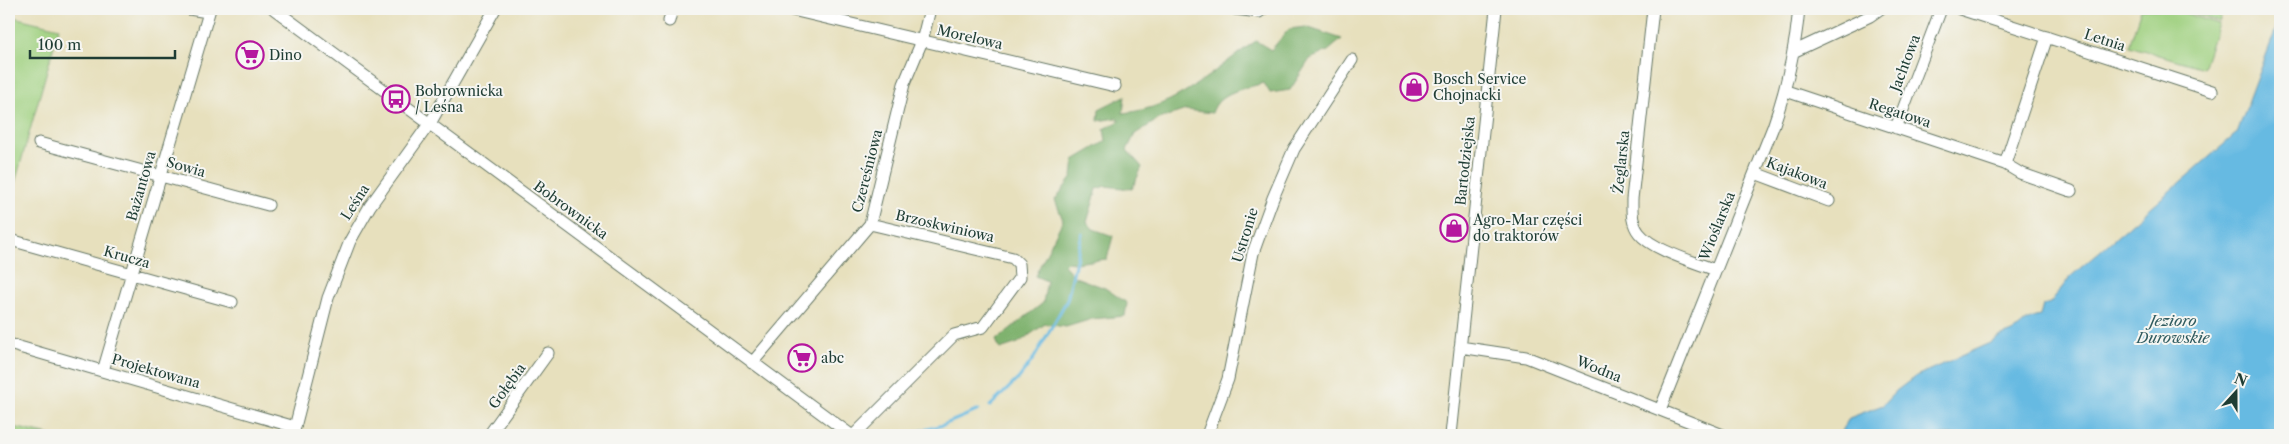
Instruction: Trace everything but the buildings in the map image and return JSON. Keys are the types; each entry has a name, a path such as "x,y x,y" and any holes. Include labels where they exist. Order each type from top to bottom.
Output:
{"street":[{"path":"189,9 209,10"},
{"name":"Bobrownicka","path":"274,9 853,435"},
{"name":"Leśna","path":"294,431 328,298 345,251 370,206 430,124 495,9"},
{"path":"669,21 672,9"},
{"name":"Morelowa","path":"788,9 1115,86"},
{"name":"Czereśniowa","path":"752,362 870,224 904,84 922,41 930,9"},
{"path":"1235,9 1259,12 1263,9"},
{"name":"Bartodziejska","path":"1451,435 1496,9"},
{"name":"Żeglarska","path":"1653,9 1632,200 1632,215 1639,233 1650,242 1715,270"},
{"name":"Wioślarska","path":"1660,410 1786,91 1795,51 1799,9"},
{"path":"1795,51 1870,16 1880,9"},
{"name":"Jachtowa","path":"1896,128 1941,9"},
{"name":"Letnia","path":"1960,9 2212,91"},
{"name":"Bażantowa","path":"103,371 209,10"},
{"path":"2005,164 2047,37"},
{"name":"Ustronie","path":"1207,435 1228,379 1254,253 1273,198 1294,150 1352,60"},
{"name":"Regatowa","path":"1786,91 2005,164 2020,173 2071,191"},
{"name":"Sowia","path":"39,143 268,205"},
{"name":"Kajakowa","path":"1755,173 1829,201"},
{"name":"Brzoskwiniowa","path":"853,435 954,335 983,327 1020,277 1019,264 1013,258 870,224"},
{"name":"Krucza","path":"14,241 232,302"},
{"name":"Projektowana","path":"9,344 103,371 294,431"},
{"name":"Wodna","path":"1460,347 1526,357 1722,435"},
{"name":"Gołębia","path":"489,435 548,354"}],"green space":[{"path":"2141,9 2172,9 2218,24 2203,68 2129,46"},
{"path":"2179,9 2224,9 2219,22"},
{"path":"9,16 59,28 9,204"},
{"path":"1306,27 1342,39 1328,51 1310,59 1290,90 1270,93 1264,83 1226,95 1215,106 1212,113 1186,110 1159,119 1135,134 1127,150 1142,167 1132,189 1105,186 1097,189 1087,222 1093,229 1113,236 1107,259 1075,263 1067,262 1064,265 1075,277 1105,288 1127,303 1125,316 1092,319 1066,327 1045,324 1018,343 1000,349 996,340 1043,303 1047,281 1035,276 1063,220 1055,200 1072,177 1074,160 1106,141 1104,129 1120,121 1116,118 1098,121 1099,109 1125,96 1123,113 1143,110 1161,104 1194,86 1256,41 1271,50 1289,29"},
{"path":"9,426 50,435 9,435"}],"water":[{"name":"Jezioro Durowskie","path":"2280,18 2280,435 1840,435 1849,418 1883,405 1896,391 1916,376 2013,332 2030,319 2040,316 2043,305 2050,303 2070,277 2237,133"}],"waterway":[{"path":"990,406 1019,378 1034,358 1067,300 1082,234"},
{"path":"905,435 943,425 979,410"}],"place":[{"name":"Dino","path":"250,55"},
{"name":"Bosch Service Chojnacki","path":"1414,87"},
{"name":"Bobrownicka / Leśna","path":"396,99"},
{"name":"Agro-Mar części do traktorów","path":"1454,228"},
{"name":"abc","path":"802,358"}]}
